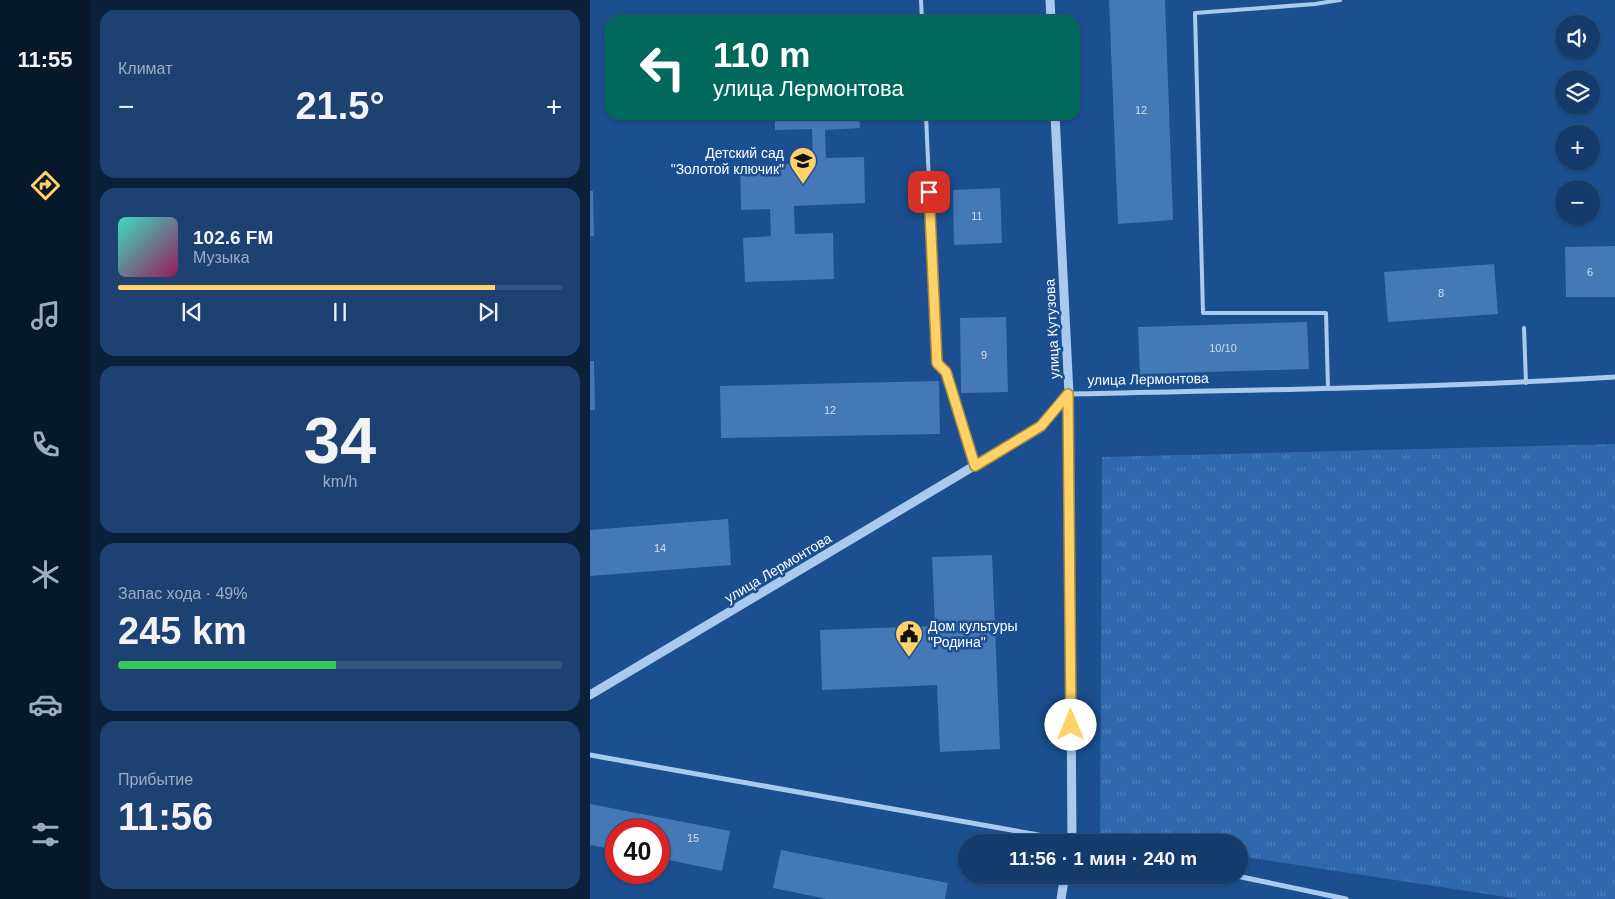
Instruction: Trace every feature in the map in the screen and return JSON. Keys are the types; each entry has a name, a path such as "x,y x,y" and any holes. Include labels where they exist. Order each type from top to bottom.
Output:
{"street":[{"path":"1050,0 1051,15"},
{"name":"улица Кутузова","path":"1055,120 1068,394 1074,834"},
{"name":"улица Лермонтова","path":"590,695 1041,426 1068,394 1328,389 1615,377"},
{"path":"590,755 1029,834"},
{"path":"1248,878 1346,899"},
{"path":"1060,899 1064,884"}],"lane":[{"path":"921,0 922,15"},
{"path":"1328,389 1326,313 1203,313 1195,13 1340,0"},
{"path":"926,120 937,363 946,372 975,466"},
{"path":"1524,328 1526,382"}],"green space":[{"path":"1615,444 1615,899 1519,899 1248,857 1248,834 1100,834 1102,457"}],"building":[{"path":"1109,0 1165,0 1173,220 1118,224"},
{"name":"Детский сад \"Золотой ключик\"","path":"775,120 859,120 860,128 825,130 826,158 864,157 865,203 794,206 795,234 833,233 834,279 745,282 743,238 771,236 770,209 741,210 740,166 813,163 812,129 775,130"},
{"path":"1000,188 1002,243 954,245 953,190"},
{"path":"590,191 593,191 594,236 590,236"},
{"path":"1615,246 1615,297 1566,297 1565,247"},
{"path":"1494,264 1498,314 1388,322 1384,272"},
{"path":"1006,317 1008,392 961,393 960,318"},
{"path":"1307,322 1309,369 1140,374 1138,327"},
{"path":"590,361 594,361 595,410 590,410"},
{"path":"939,381 940,434 721,438 720,386"},
{"path":"728,519 731,565 590,576 590,530"},
{"name":"Дом культуры \"Родина\"","path":"992,555 1000,749 940,752 937,685 822,690 820,630 935,626 932,557"},
{"path":"590,804 668,819 605,819 605,848 590,845"},
{"path":"670,819 730,831 722,871 670,860"},
{"path":"781,850 948,883 945,899 827,899 773,888"}],"place":[{"name":"Детский сад \"Золотой ключик\"","path":"803,185"},
{"name":"Дом культуры \"Родина\"","path":"909,658"}],"route":[{"path":"929,192 937,363 946,372 975,466 1041,426 1068,394 1071,725"}]}
